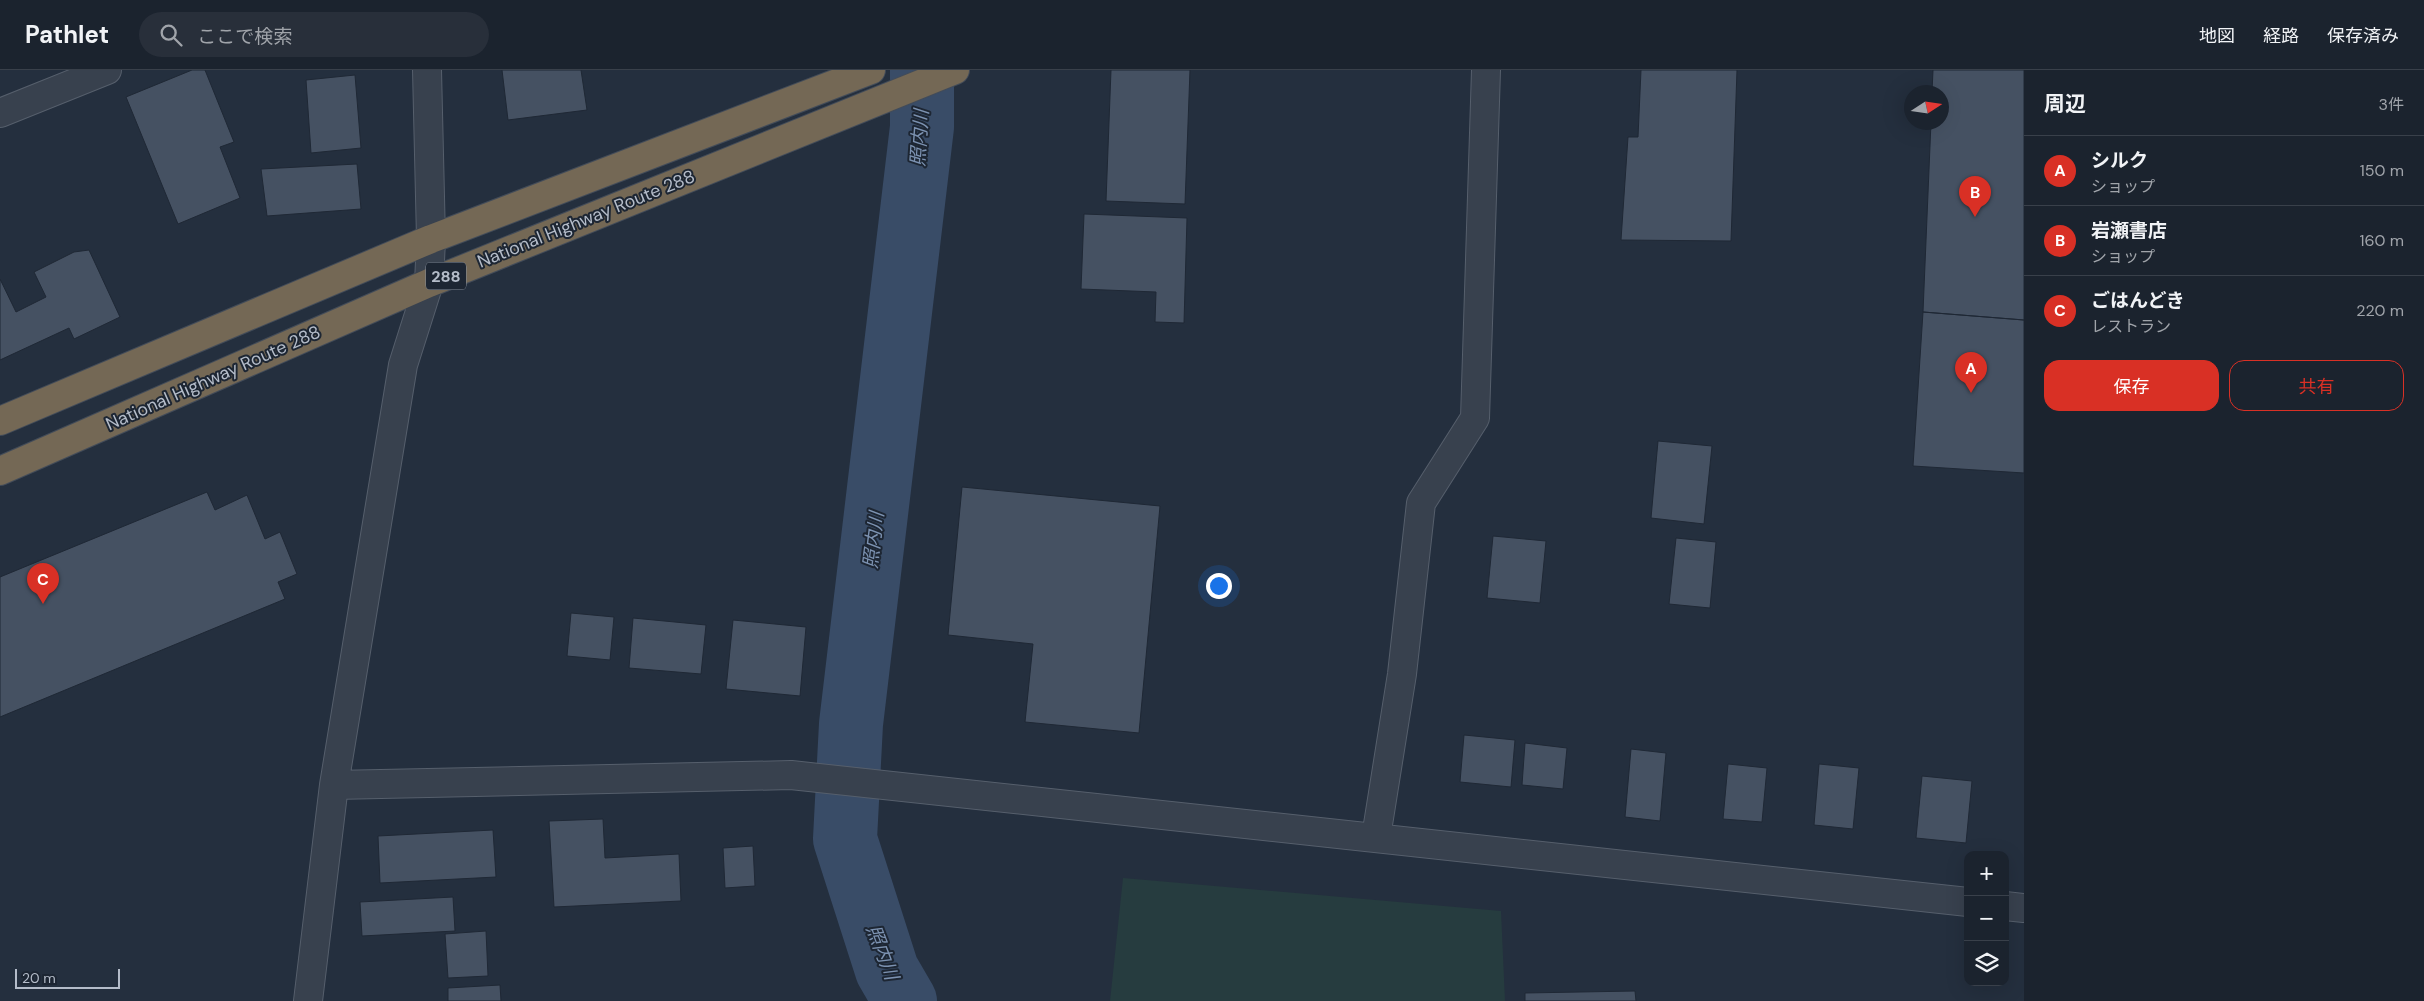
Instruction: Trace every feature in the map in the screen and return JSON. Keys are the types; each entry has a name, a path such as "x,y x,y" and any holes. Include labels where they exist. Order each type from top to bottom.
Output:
{"highway":[{"name":"National Highway Route 288","path":"0,422 431,239 871,70"},
{"name":"National Highway Route 288","path":"0,471 430,283 955,70"}],"street":[{"path":"0,113 107,70"},
{"path":"308,1001 334,785 403,365 430,283 431,239 427,70"},
{"path":"1376,837 1402,674 1421,503 1475,418 1486,70"},
{"path":"334,785 791,775 1964,902"},
{"path":"2009,906 2024,908"}],"green space":[{"path":"1123,878 1501,911 1505,1001 1110,1001"}],"building":[{"path":"192,70 205,70 234,142 220,147 240,198 178,224 126,97"},
{"path":"502,70 581,70 587,110 508,120"},
{"path":"1111,70 1190,70 1185,204 1106,201"},
{"path":"1641,70 1737,70 1731,241 1621,240 1628,137 1638,137"},
{"path":"1933,70 2024,70 2024,320 1923,312 1931,130 1949,130 1949,85 1932,85"},
{"path":"355,75 361,148 311,153 306,80"},
{"path":"357,164 361,209 267,216 261,169"},
{"path":"1084,214 1187,218 1184,323 1155,322 1156,292 1081,289"},
{"path":"89,250 120,317 74,339 69,328 0,360 0,279 16,312 46,297 34,272 74,252"},
{"path":"1923,312 2024,320 2024,473 1913,466"},
{"path":"1658,441 1712,446 1704,524 1651,518"},
{"path":"962,487 1160,506 1139,733 1025,722 1033,644 948,635"},
{"path":"207,492 215,510 247,495 265,539 280,532 297,574 278,582 285,599 0,717 0,577"},
{"path":"1493,536 1546,541 1540,603 1487,598"},
{"path":"1676,538 1716,542 1710,608 1669,604"},
{"path":"571,613 614,617 610,660 567,656"},
{"path":"633,618 706,625 701,674 629,668"},
{"path":"733,620 806,627 800,696 726,689"},
{"path":"1464,735 1515,740 1511,787 1460,782"},
{"path":"1525,743 1567,748 1563,789 1522,785"},
{"path":"1631,749 1666,753 1660,821 1625,817"},
{"path":"1728,764 1767,768 1762,822 1723,819"},
{"path":"1819,764 1859,768 1853,829 1814,825"},
{"path":"1922,776 1972,781 1966,843 1916,838"},
{"path":"603,819 605,858 679,854 681,901 554,907 549,821"},
{"path":"493,830 496,877 380,883 378,836"},
{"path":"753,846 755,886 725,888 723,848"},
{"path":"453,897 455,931 362,936 360,902"},
{"path":"486,931 488,976 448,978 445,934"},
{"path":"500,985 501,1001 448,1001 448,988"},
{"path":"1635,991 1636,1001 1525,1001 1525,993"}],"waterway":[{"name":"照内川","path":"905,1001 887,970 845,839 851,724 922,127 922,70"}],"place":[{"name":"岩瀬書店","path":"1975,217"},
{"name":"シルク","path":"1971,393"},
{"name":"ごはんどき","path":"43,604"}]}
